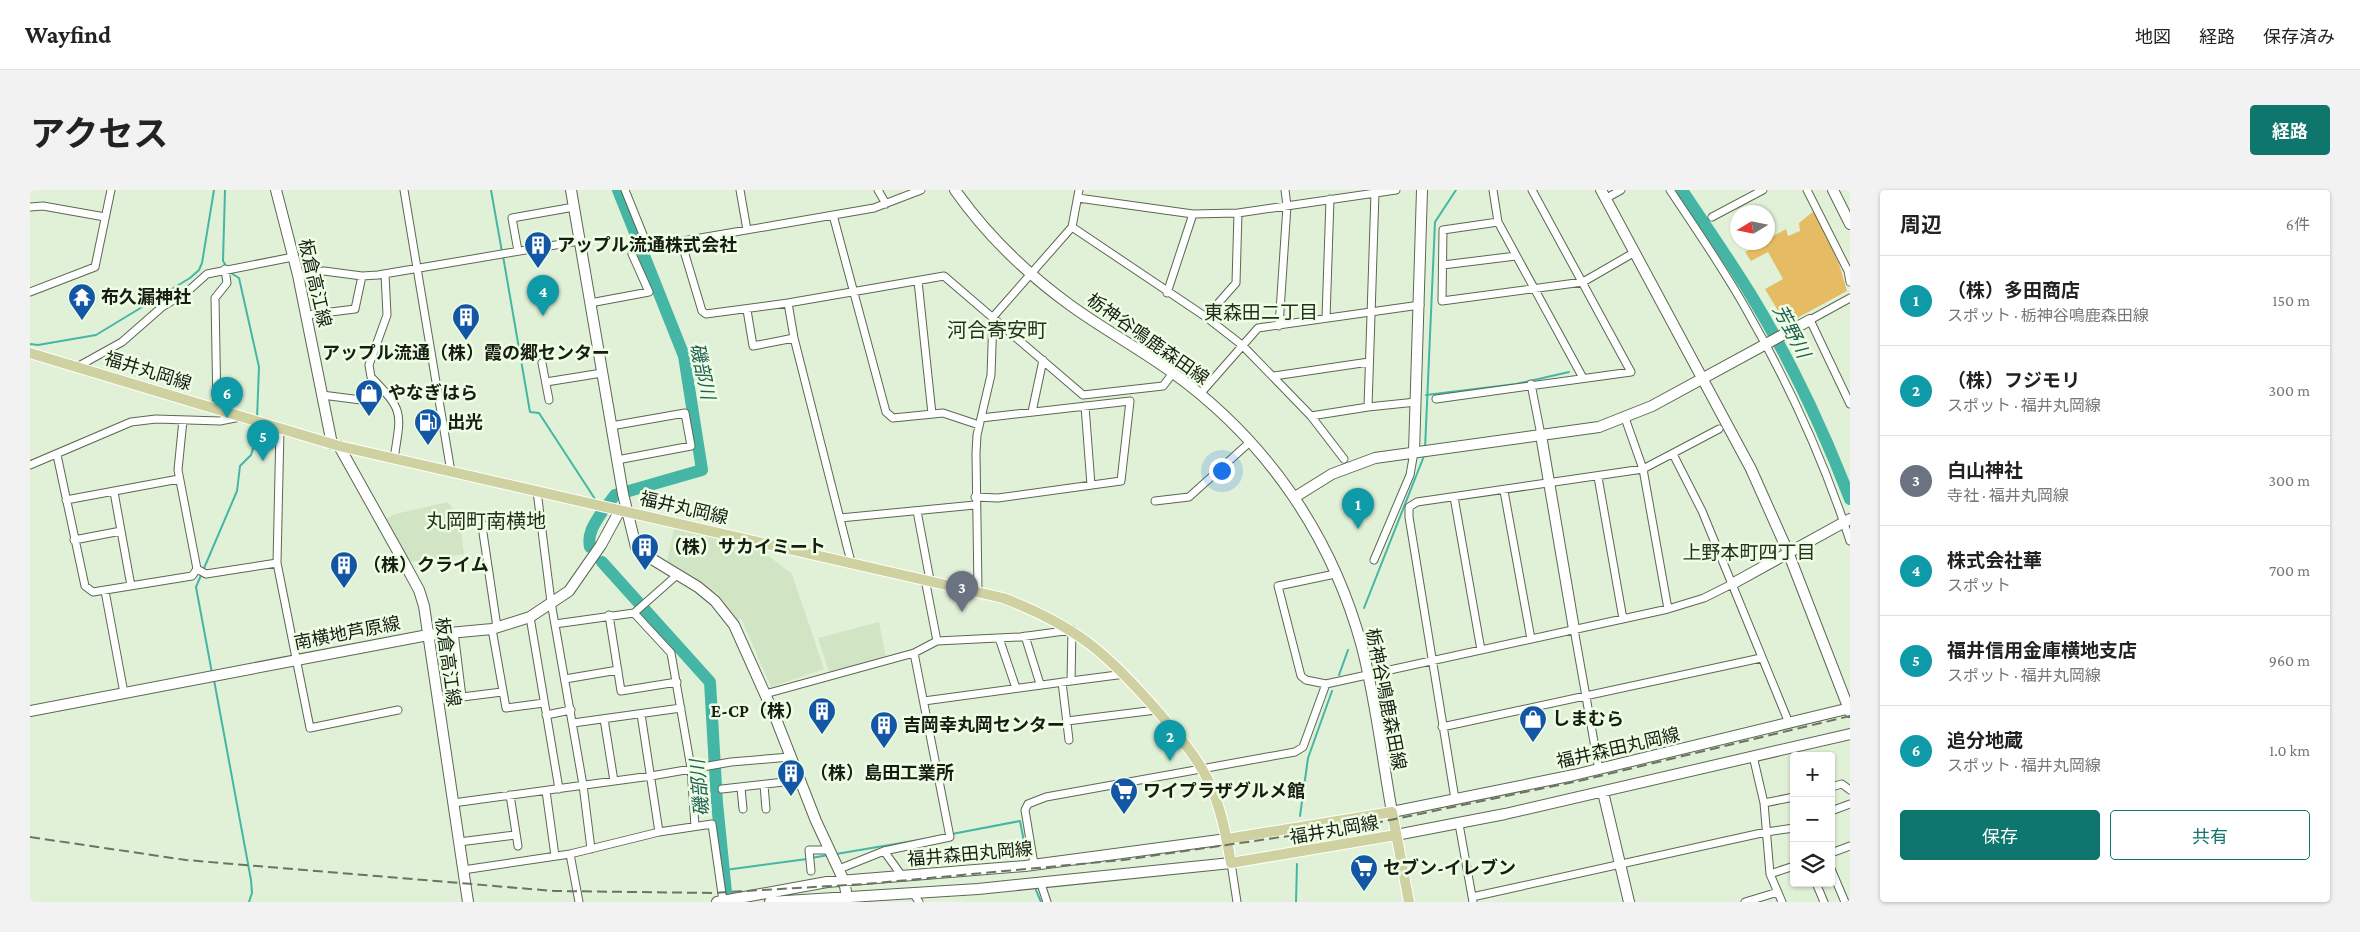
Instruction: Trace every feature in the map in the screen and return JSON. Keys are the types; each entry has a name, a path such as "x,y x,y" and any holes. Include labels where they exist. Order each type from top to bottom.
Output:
{"main road":[{"name":"板倉高江線","path":"276,190 298,275 322,396 335,445 419,590 424,606 468,902"},
{"path":"571,190 617,460 623,510 636,547 698,587 715,601 734,624 801,780 816,821 844,881 848,899"},
{"name":"栃神谷鳴鹿森田線","path":"955,190 979,222 1031,274 1070,305 1173,373 1200,394 1250,442 1295,498 1321,540 1354,622 1368,675 1392,812"},
{"path":"1417,452 1416,402 1422,190"},
{"path":"1833,190 1850,224"},
{"path":"1603,194 1751,469 1788,552 1849,710"},
{"path":"1295,498 1332,474 1352,465 1417,452 1599,426 1625,418 1652,406 1810,320"},
{"name":"福井丸岡線","path":"30,353 335,445 978,590 1023,606 1072,630 1100,651 1125,674 1180,737 1202,769 1218,805 1231,863 1396,835 1392,812 1227,839"},
{"path":"1541,435 1574,629"},
{"name":"南横地芦原線","path":"30,711 428,635 495,628 530,617 569,591 585,570 623,510"},
{"path":"1732,584 1847,520"},
{"name":"福井森田丸岡線","path":"1392,812 1599,770 1849,710"},
{"path":"1409,902 1396,835 1459,824 1603,792 1850,734"},
{"path":"1603,792 1629,902"},
{"name":"福井森田丸岡線","path":"723,901 844,881 1034,864 1227,839"},
{"name":"福井森田丸岡線","path":"770,902 861,899 913,893 1041,884 1231,863"}],"street":[{"path":"30,292 95,267 110,190"},
{"path":"404,190 451,472"},
{"path":"625,190 648,247 886,204 921,190"},
{"path":"740,190 747,230"},
{"path":"878,190 886,204"},
{"path":"978,590 975,506 977,435 991,375 994,317 1072,227 1079,190"},
{"path":"1279,326 1287,206 1285,190"},
{"path":"1078,198 1193,214 1238,213 1396,190"},
{"path":"1493,190 1498,222 1583,378"},
{"path":"1436,399 1531,384 1631,372 1532,190"},
{"path":"1603,194 1621,190"},
{"path":"1670,190 1767,344 1798,408 1847,520 1850,541"},
{"path":"1712,217 1763,190"},
{"path":"1807,190 1848,271 1850,282"},
{"path":"1368,407 1375,193"},
{"path":"1326,318 1330,199"},
{"path":"30,208 44,206 105,218"},
{"path":"518,251 512,218 574,207"},
{"path":"1206,317 1236,283 1238,213"},
{"path":"1167,292 1193,214"},
{"path":"833,215 886,412 893,418 943,413 980,421 1032,412 1130,401 1121,481 998,498 975,497"},
{"path":"1498,222 1443,230 1442,301 1583,282 1634,252"},
{"path":"1072,227 1206,317 1242,345 1311,416 1344,459"},
{"path":"298,275 324,271 362,276 386,274 579,241"},
{"path":"681,242 702,311 706,314 747,310 944,276 1083,394 1163,386 1173,373"},
{"path":"590,303 649,292 632,254"},
{"path":"78,367 122,342 162,307 187,292 207,274 293,256"},
{"path":"1443,265 1516,256"},
{"path":"217,409 215,298 226,283 225,269"},
{"path":"386,274 387,315 369,365 369,372 371,377 396,406 398,413 394,459"},
{"path":"307,315 355,309 362,276"},
{"path":"918,281 932,414"},
{"path":"1850,298 1810,320 1850,404"},
{"path":"788,303 794,338 851,562"},
{"path":"1200,394 1258,328 1420,305"},
{"path":"747,310 753,346 794,338"},
{"path":"1032,412 1043,360"},
{"path":"1274,376 1369,362"},
{"path":"542,363 549,400"},
{"path":"546,382 602,373"},
{"path":"1531,384 1541,435"},
{"path":"322,396 369,401 383,390"},
{"path":"1311,416 1416,402"},
{"path":"1085,406 1091,485"},
{"path":"611,426 685,414 690,446 617,460"},
{"path":"30,465 131,422 156,419 220,421 242,417"},
{"path":"1625,418 1643,469 1668,609"},
{"path":"57,455 85,586 94,592 192,576 197,569 179,479 178,460 183,420"},
{"path":"1455,799 1409,517 1410,507 1417,502 1504,491 1643,469 1719,428"},
{"path":"280,429 277,563 310,728 398,710"},
{"path":"1154,501 1189,497 1250,442"},
{"path":"1374,560 1410,475 1417,452"},
{"path":"1673,454 1702,511 1789,723"},
{"path":"1598,477 1623,619"},
{"path":"66,500 179,479"},
{"path":"537,491 555,624 571,710 591,849"},
{"path":"1504,491 1531,639"},
{"path":"114,492 131,586"},
{"path":"1454,497 1481,650"},
{"path":"840,518 975,506"},
{"path":"917,511 937,641"},
{"path":"541,517 482,526 502,692 506,708 544,703"},
{"path":"74,540 121,531"},
{"path":"197,569 206,574 277,563"},
{"path":"1335,574 1278,586 1301,676 1306,680 1326,684 1668,609 1704,598 1732,584"},
{"path":"555,624 639,609 677,575"},
{"path":"105,590 124,693"},
{"path":"639,609 671,653 691,768 695,826"},
{"path":"609,615 621,691 677,682"},
{"path":"530,617 559,788"},
{"path":"1574,629 1599,770"},
{"path":"765,694 914,653 937,641 1025,636 1072,630 1071,680"},
{"path":"454,632 462,697"},
{"path":"1025,636 1040,684"},
{"path":"999,638 1016,688"},
{"path":"839,869 884,851 950,837 914,653"},
{"path":"1442,727 1761,658"},
{"path":"565,679 618,670"},
{"path":"924,701 1125,674"},
{"path":"1062,682 1069,740"},
{"path":"1034,864 1025,812 1026,806 1030,803 1046,797 1295,752 1303,747 1326,684"},
{"path":"438,700 502,692"},
{"path":"573,723 681,708"},
{"path":"546,715 571,710"},
{"path":"1067,721 1156,710"},
{"path":"641,714 659,832"},
{"path":"604,719 614,781"},
{"path":"1753,756 1764,803 1770,874 1782,902"},
{"path":"452,803 651,776 714,764 790,757"},
{"path":"722,790 801,780"},
{"path":"1835,786 1842,784 1850,790"},
{"path":"764,785 766,809"},
{"path":"741,788 743,809"},
{"path":"546,790 555,856"},
{"path":"510,795 518,846"},
{"path":"1764,803 1790,798"},
{"path":"1835,810 1850,804"},
{"path":"463,870 570,854 659,832 712,824 723,901"},
{"path":"1459,824 1473,899 1620,863 1790,829"},
{"path":"458,842 516,835"},
{"path":"1835,852 1850,846"},
{"path":"811,871 809,850 830,850"},
{"path":"884,851 902,876"},
{"path":"570,854 579,902"},
{"path":"1231,863 1237,902"},
{"path":"1770,874 1790,867"},
{"path":"1835,878 1845,902"},
{"path":"1041,884 1047,902"},
{"path":"1818,887 1824,902"},
{"path":"1744,902 1757,900 1778,892"},
{"path":"913,893 919,902"}],"shaded area":[{"path":"1815,210 1839,264 1847,291 1786,324 1765,289 1783,279 1768,252 1751,261 1745,252 1749,250 1775,250 1775,235 1786,229 1788,236 1800,231 1799,223"},
{"path":"448,502 462,523 460,524 464,554 409,562 384,520 395,514"},
{"path":"674,529 754,545 792,574 824,669 771,687 741,618 736,621 718,594 667,561"},
{"path":"879,622 886,658 829,672 818,638"}],"waterway":[{"path":"30,344 38,345 96,335 190,278 199,270 202,263 214,190"},
{"path":"225,190 223,261 227,267"},
{"path":"491,190 502,252"},
{"name":"磯部川","path":"609,503 615,495 702,470 684,356 618,190"},
{"path":"1425,449 1435,222 1456,190"},
{"name":"芳野川","path":"1682,190 1743,282 1779,344 1829,447 1850,499"},
{"path":"503,256 530,412 539,413 595,499"},
{"path":"231,273 239,278 259,367 257,418"},
{"path":"1426,395 1516,384 1569,372"},
{"path":"212,673 196,587 237,491 240,466 251,455 255,442 256,428"},
{"path":"1364,608 1424,456"},
{"name":"磯部川","path":"590,547 589,542 594,524 602,512"},
{"name":"磯部川","path":"602,562 710,682 717,803 727,902"},
{"path":"1339,675 1348,650"},
{"path":"214,680 251,880 252,893 249,902"},
{"path":"1300,816 1308,758 1332,691"},
{"path":"952,834 1020,821 1027,857"},
{"path":"836,854 925,839"},
{"path":"811,858 829,855"},
{"path":"725,870 807,859"},
{"path":"1296,902 1297,864"},
{"path":"1036,890 1041,902"}],"railway":[{"path":"30,837 186,860 554,891 712,893 865,884 1123,860 1371,824 1583,780 1850,716"}],"place":[{"name":"アップル流通株式会社","path":"538,269"},
{"name":"株式会社華","path":"543,316"},
{"name":"布久漏神社","path":"82,321"},
{"name":"アップル流通（株）霞の郷センター","path":"466,341"},
{"name":"やなぎはら","path":"369,417"},
{"name":"追分地蔵","path":"227,418"},
{"name":"出光","path":"428,446"},
{"name":"福井信用金庫横地支店","path":"263,461"},
{"name":"（株）多田商店","path":"1358,529"},
{"name":"（株）サカイミート","path":"645,571"},
{"name":"（株）クライム","path":"344,589"},
{"name":"白山神社","path":"962,612"},
{"name":"E-CP（株）","path":"822,735"},
{"name":"しまむら","path":"1533,743"},
{"name":"吉岡幸丸岡センター","path":"884,749"},
{"name":"（株）フジモリ","path":"1170,761"},
{"name":"（株）島田工業所","path":"791,797"},
{"name":"ワイプラザグルメ館","path":"1124,815"},
{"name":"セブン-イレブン","path":"1364,892"}],"district":[{"name":"東森田二丁目","path":"1261,312"},
{"name":"河合寄安町","path":"997,330"},
{"name":"丸岡町南横地","path":"486,521"},
{"name":"上野本町四丁目","path":"1749,552"}]}
